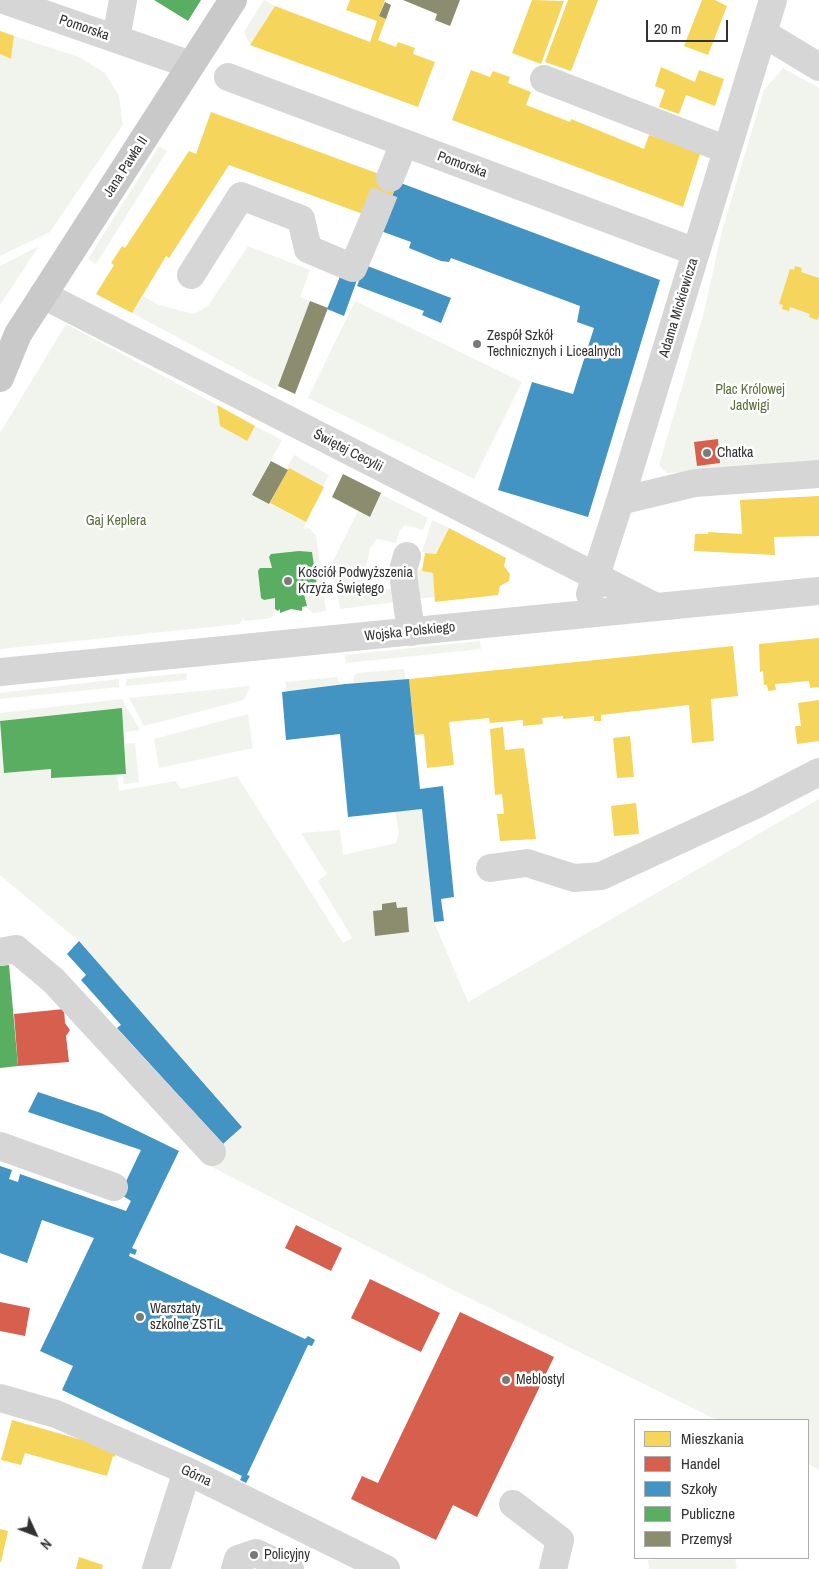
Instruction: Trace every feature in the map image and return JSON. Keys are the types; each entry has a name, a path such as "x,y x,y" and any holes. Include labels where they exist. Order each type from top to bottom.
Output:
{"main road":[{"name":"Jana Pawła II","path":"0,378 9,344 44,295 233,0"}],"street":[{"name":"Pomorska","path":"4,0 192,65"},
{"path":"116,39 123,0"},
{"name":"Adama Mickiewicza","path":"583,614 620,501 773,0"},
{"path":"763,33 819,67"},
{"name":"Pomorska","path":"228,77 696,252"},
{"path":"544,79 727,150"},
{"path":"390,178 404,143"},
{"path":"191,275 241,196 301,219 308,249 353,268 374,218"},
{"name":"Świętej Cecylii","path":"44,295 654,606"},
{"path":"620,501 696,484 819,474"},
{"path":"407,556 403,570 411,632"},
{"name":"Wojska Polskiego","path":"0,672 819,591"},
{"path":"490,868 526,863 574,878 601,876 755,806 819,772"},
{"path":"0,952 16,949 54,981 212,1152"},
{"path":"0,1146 114,1187"},
{"name":"Górna","path":"0,1398 56,1414 187,1471 386,1569"},
{"path":"156,1569 187,1471"},
{"path":"513,1504 560,1540 553,1569"},
{"path":"235,1569 238,1559 256,1553 290,1569"}],"green space":[{"path":"264,0 275,6 250,45 244,32"},
{"path":"14,36 79,57 105,73 119,96 123,125 50,232 0,256 0,54 11,59"},
{"name":"Plac Królowej Jadwigi","path":"783,68 819,88 819,466 667,473 659,465 704,312 722,231 764,90"},
{"path":"159,146 167,151 96,264 88,259"},
{"path":"39,246 0,305 0,266"},
{"path":"248,246 310,270 300,297 310,301 276,390 132,313 143,296 159,305 194,314 208,306"},
{"path":"355,301 522,382 474,479 308,398"},
{"name":"Gaj Keplera","path":"66,324 217,405 220,426 246,441 255,426 282,440 252,495 306,522 303,529 309,528 316,536 326,611 313,613 306,607 304,594 316,594 318,592 312,552 271,554 269,557 272,568 260,568 258,571 275,598 276,610 271,618 245,621 244,618 239,624 0,649 0,433"},
{"path":"294,455 329,475 323,487 286,469"},
{"path":"380,494 428,518 423,530 405,525 400,530 396,543 377,539 370,548 363,583 367,589 391,589 396,602 340,609 332,563 358,511"},
{"path":"432,520 449,528 436,554 422,552"},
{"path":"422,568 422,571 433,573 435,597 415,599 417,571"},
{"path":"480,641 481,649 346,663 345,655"},
{"path":"404,669 406,680 353,683 354,676 358,673"},
{"path":"186,673 187,680 126,686 126,679"},
{"path":"337,677 340,684 287,692 285,682"},
{"path":"119,679 119,687 0,699 0,693"},
{"path":"250,686 244,700 144,726 129,698"},
{"path":"122,699 140,730 124,732 122,709 0,721 0,713"},
{"path":"248,714 253,748 159,768 154,739"},
{"path":"0,733 4,773 51,769 51,778 117,774 119,791 175,781 181,789 237,776 343,943 352,938 318,881 327,874 301,833 340,830 343,855 396,843 399,833 395,811 422,809 434,922 468,1002 819,799 819,1470 809,1465 809,1419 715,1419 455,1291 206,1164 242,1126 79,941 0,875"},
{"path":"135,743 139,782 124,784 123,774 126,773 125,744"},
{"path":"735,1559 737,1569 649,1569 648,1560"}],"building: Mieszkania":[{"path":"350,0 385,0 379,16 386,19 378,40 396,47 398,42 415,48 413,54 435,62 418,107 250,45 275,6 370,42 377,21 346,10"},
{"path":"532,0 564,1 541,64 512,53"},
{"path":"568,0 598,0 571,71 545,62"},
{"path":"702,0 715,0 727,6 708,55 684,46"},
{"path":"0,31 14,36 11,59 0,54"},
{"path":"661,67 695,82 699,70 724,79 715,106 686,95 679,114 659,107 665,90 655,86"},
{"path":"471,70 490,77 493,71 510,77 508,83 531,92 526,105 570,122 571,119 644,149 649,135 667,141 668,139 700,154 683,207 452,120"},
{"path":"211,112 398,181 382,221 229,165 169,258 166,256 132,313 96,294 114,265 111,263 122,246 125,248 189,151 196,154"},
{"path":"795,266 802,268 801,272 819,278 819,316 817,320 809,317 810,314 790,307 789,311 782,309 783,305 779,304 790,269 794,270"},
{"path":"217,405 255,426 247,441 220,426"},
{"path":"289,468 324,487 306,522 270,503"},
{"path":"819,496 819,536 774,537 775,555 694,551 695,534 708,534 708,532 742,534 740,500"},
{"path":"449,528 506,558 504,566 510,574 509,581 500,586 498,595 435,602 433,573 422,571 425,553 436,554"},
{"path":"819,638 819,687 810,688 809,681 775,684 776,690 768,691 767,685 764,685 763,671 760,672 759,644"},
{"path":"733,646 738,696 711,699 714,741 692,743 689,705 601,715 601,721 594,721 594,716 563,719 563,716 542,718 543,724 523,726 523,720 490,723 489,718 449,722 454,765 427,768 424,734 415,735 409,679"},
{"path":"819,700 819,741 797,744 795,726 801,726 798,703"},
{"path":"503,727 505,750 524,748 536,839 500,841 497,814 504,814 502,794 495,795 490,729"},
{"path":"630,736 634,777 617,778 613,738"},
{"path":"636,803 639,834 614,836 611,806"},
{"path":"12,1420 110,1448 116,1452 107,1476 25,1453 21,1465 1,1460"},
{"path":"0,1529 8,1531 1,1562 0,1562"},
{"path":"79,1557 103,1565 102,1569 76,1569"}],"building: Handel":[{"name":"Chatka","path":"718,439 720,463 697,466 694,442"},
{"path":"64,1009 65,1023 70,1030 66,1036 69,1062 18,1066 14,1014"},
{"path":"296,1225 342,1248 331,1271 285,1248"},
{"path":"370,1279 440,1313 421,1352 351,1318"},
{"path":"0,1302 30,1308 25,1336 0,1331"},
{"path":"460,1312 554,1357 477,1517 453,1505 436,1540 351,1499 362,1476 378,1483"}],"building: Szkoły":[{"path":"398,182 660,280 588,517 498,490 532,382 573,394 594,328 577,322 580,306 451,258 449,262 441,261 409,248 411,242 378,230"},
{"path":"365,265 451,298 441,323 422,315 424,311 357,286"},
{"path":"341,274 357,280 344,316 327,309"},
{"path":"409,679 420,789 443,786 454,897 441,899 444,921 434,922 422,809 348,817 340,734 286,740 282,692 345,684"},
{"path":"79,941 242,1127 223,1144 117,1028 121,1025 81,980 86,975 67,954"},
{"name":"Warsztaty szkolne ZSTiL","path":"38,1092 101,1113 179,1151 132,1248 137,1250 135,1255 130,1253 129,1256 305,1339 308,1336 315,1340 312,1346 308,1345 247,1475 250,1476 246,1483 240,1480 242,1476 62,1390 73,1366 40,1351 94,1238 42,1220 27,1263 0,1253 0,1166 12,1170 9,1179 18,1182 20,1174 126,1211 131,1201 120,1194 141,1150 28,1112"}],"building: Publiczne":[{"path":"154,0 201,0 188,21"},
{"name":"Kościół Podwyższenia Krzyża Świętego","path":"299,551 312,552 318,592 316,594 304,594 307,606 302,607 302,611 291,609 280,613 280,609 278,611 275,609 275,598 264,600 261,598 258,571 260,568 272,568 269,557 271,554"},
{"path":"122,708 126,774 51,778 51,769 4,773 0,721"},
{"path":"9,965 18,1066 0,1068 0,966"}],"building: Przemysł":[{"path":"403,0 460,0 450,26 435,20 437,14"},
{"path":"385,2 391,5 386,19 379,16"},
{"path":"310,301 328,308 295,394 278,386"},
{"path":"271,461 288,470 269,504 252,495"},
{"path":"343,474 381,493 370,517 332,497"},
{"path":"396,902 397,908 407,907 409,932 375,936 373,911 382,910 382,904"}],"tunnel":[{"path":"374,218 390,178"}],"place":[{"name":"Zespół Szkół Technicznych i Licealnych","path":"477,344"},
{"name":"Chatka","path":"707,453"},
{"name":"Kościół Podwyższenia Krzyża Świętego","path":"288,581"},
{"name":"Warsztaty szkolne ZSTiL","path":"140,1317"},
{"name":"Meblostyl","path":"506,1380"},
{"name":"Policyjny","path":"254,1555"}]}
